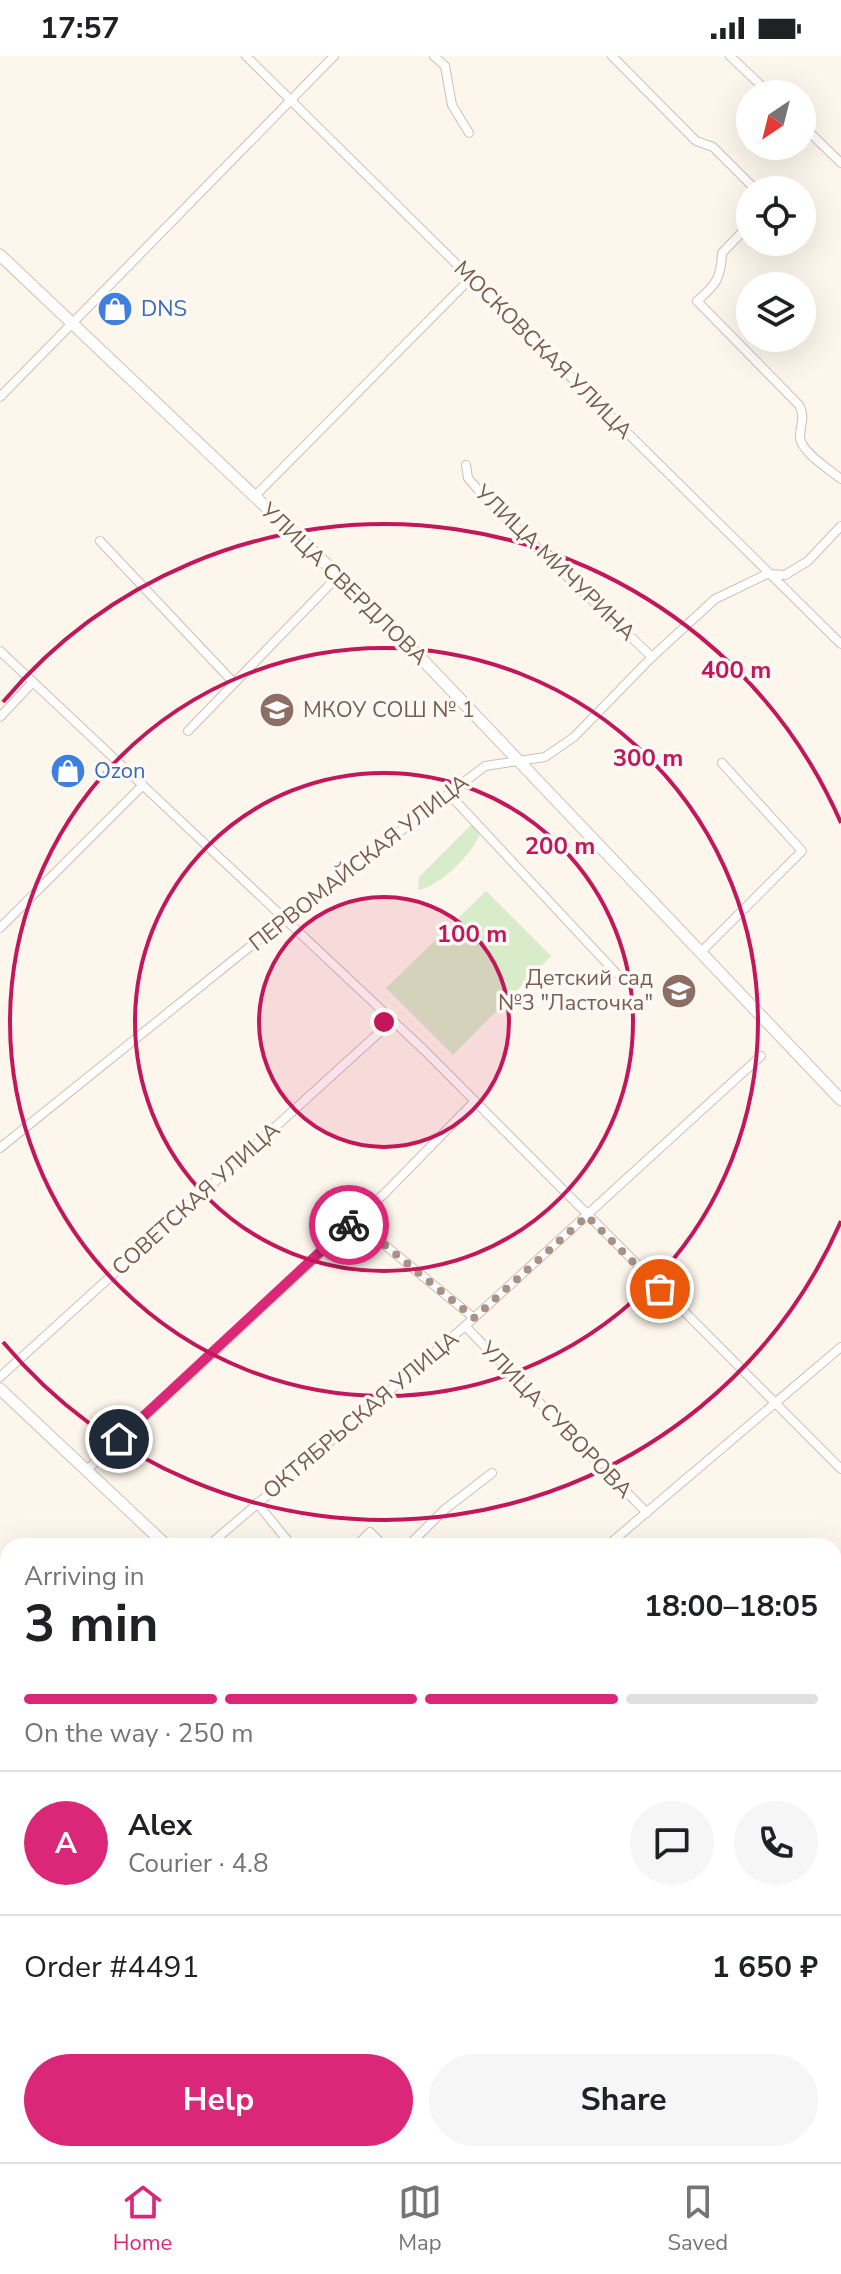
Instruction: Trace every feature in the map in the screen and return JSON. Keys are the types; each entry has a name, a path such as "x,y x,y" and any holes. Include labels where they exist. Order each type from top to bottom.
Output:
{"street":[{"name":"МОСКОВСКАЯ УЛИЦА","path":"246,56 841,644"},
{"path":"0,397 334,56"},
{"path":"434,56 445,66 452,105 469,133"},
{"path":"730,56 755,80"},
{"path":"613,57 696,141 713,147 742,176"},
{"path":"816,139 841,163"},
{"path":"736,238 722,253 721,275 716,285 697,301 799,405 802,411 800,437 803,446 841,479"},
{"name":"УЛИЦА СВЕРДЛОВА","path":"0,255 338,576 517,759 841,1100"},
{"path":"255,496 471,278"},
{"name":"УЛИЦА МИЧУРИНА","path":"466,465 468,478 487,500 652,657"},
{"name":"ПЕРВОМАЙСКАЯ УЛИЦА","path":"0,1148 288,918 485,766 545,757 574,737 652,657 715,599 767,574 785,575 808,561 841,526"},
{"path":"100,541 234,683"},
{"path":"188,731 338,576"},
{"path":"0,651 288,918 393,1020 841,1469"},
{"path":"0,717 33,682"},
{"path":"700,953 802,851 722,763"},
{"path":"0,928 143,785"},
{"path":"449,794 616,973"},
{"name":"СОВЕТСКАЯ УЛИЦА","path":"0,1377 393,1020"},
{"name":"ОКТЯБРЬСКАЯ УЛИЦА","path":"217,1538 465,1326 761,1056"},
{"path":"88,1469 362,1213 475,1101"},
{"path":"362,1213 381,1242 474,1318"},
{"name":"УЛИЦА СУВОРОВА","path":"465,1326 647,1513"},
{"path":"617,1538 841,1347"},
{"path":"0,1389 159,1538"},
{"path":"416,1538 444,1510 492,1473"},
{"path":"257,1503 285,1538"}],"green space":[{"path":"472,824 480,833 463,859 445,876 418,890 419,877"},
{"path":"486,891 551,956 453,1055 386,988"}],"way so far":[{"path":"349,1225 362,1213 381,1242 418,1269 474,1318 587,1216 660,1289"}],"place":[{"name":"DNS","path":"115,309"},
{"name":"МКОУ СОШ № 1","path":"277,710"},
{"name":"Ozon","path":"68,771"},
{"name":"Детский сад №3 \"Ласточка\"","path":"679,991"}],"route":[{"path":"119,1439 349,1225"}]}
